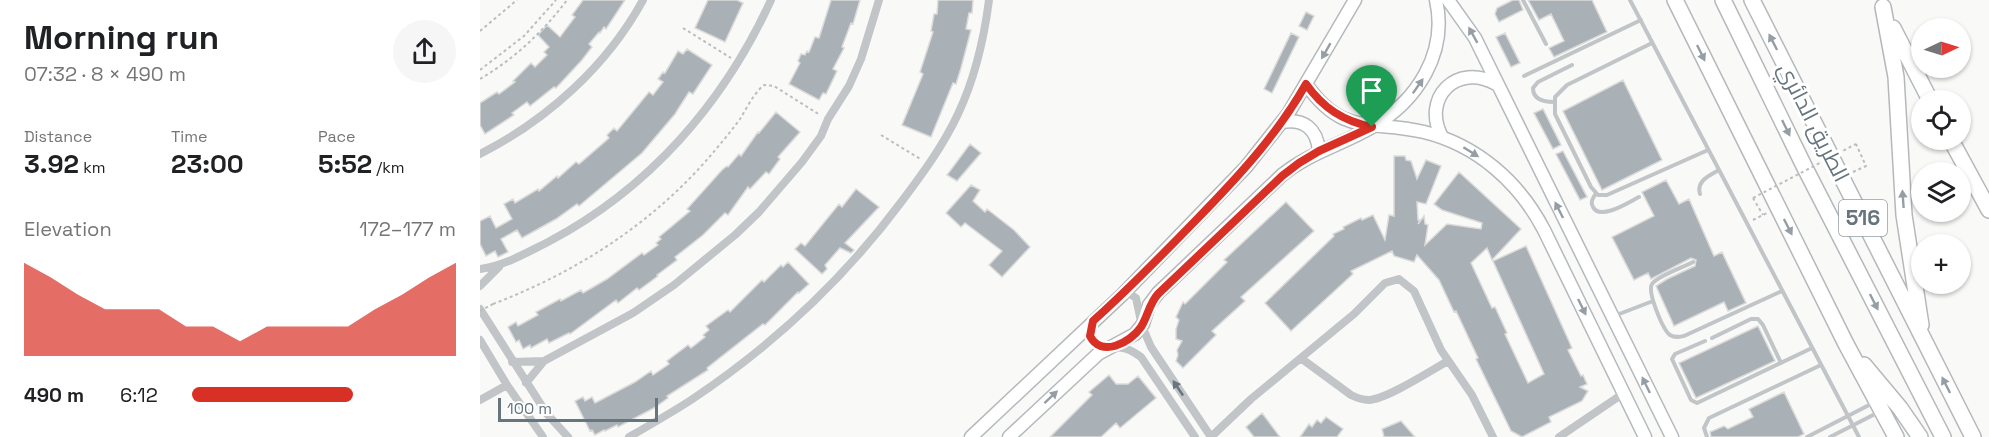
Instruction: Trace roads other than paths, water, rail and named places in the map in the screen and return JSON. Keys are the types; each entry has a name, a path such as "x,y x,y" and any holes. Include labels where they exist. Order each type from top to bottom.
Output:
{"highway":[{"path":"1675,0 1846,344 1896,437"},
{"name":"الطريق الدائري","path":"1723,0 1804,166 1943,437"},
{"name":"الطريق الدائري","path":"1752,0 1973,437"},
{"path":"1881,4 1896,77 1904,214 1923,340"},
{"path":"1881,4 1925,90"},
{"path":"1956,150 1989,210"},
{"path":"1846,344 1888,392 1920,437"}],"street":[{"path":"480,154 524,129 576,87 620,37 643,0"},
{"path":"480,270 502,264 555,238 585,221 640,180 707,109 738,63 771,0"},
{"path":"526,383 544,361 633,313 674,285 735,235 759,212 821,136 861,59 879,0"},
{"path":"629,437 716,382 812,303 874,237 929,165 945,139 970,84 981,45 989,0"},
{"path":"971,437 1122,295 1246,168 1282,122 1355,0"},
{"path":"1009,437 1093,358 1131,337 1142,326 1149,305 1158,294 1282,176 1319,151 1372,127 1404,102 1421,81 1435,50 1439,30 1436,0"},
{"path":"1448,0 1474,38 1672,437"},
{"path":"1443,137 1435,119 1438,100 1443,91 1459,79 1468,77 1478,76 1496,84"},
{"path":"1306,84 1319,100 1346,120 1372,127 1409,129 1443,137 1464,147 1498,169 1518,189 1530,204 1544,230 1646,437"},
{"path":"1282,122 1293,120 1304,123 1313,130 1318,140 1319,151"},
{"path":"480,285 502,264"},
{"path":"1122,295 1130,294 1136,298 1142,326 1151,347 1211,437 1251,399 1302,359 1360,308 1385,283 1399,279 1414,291 1448,361 1472,395 1493,437"},
{"path":"480,310 553,422 568,437"},
{"path":"1093,321 1090,331 1092,340 1100,347 1123,348 1141,357 1195,437"},
{"path":"492,329 480,338 507,385 543,437"},
{"path":"1302,359 1351,395 1371,400 1385,395 1448,361"},
{"path":"512,362 544,361"},
{"path":"480,400 507,385"},
{"path":"1559,437 1624,393"}],"lane":[{"path":"1523,0 1546,44"},
{"path":"1630,0 1859,437"},
{"path":"1524,76 1641,20"},
{"path":"1652,43 1560,90 1554,102 1554,114 1557,121 1591,187 1601,196 1607,195 1708,150"},
{"path":"1554,102 1538,99 1533,88 1538,82 1572,65"},
{"path":"1700,194 1698,188 1701,181 1719,170"},
{"path":"1596,193 1592,198 1592,204 1600,213 1639,197"},
{"path":"1693,262 1656,280 1650,288 1653,301 1670,335 1680,337 1782,291"},
{"path":"1612,316 1653,301"},
{"path":"1712,338 1751,319 1758,319 1781,363"},
{"path":"1705,340 1675,354 1672,359 1691,400 1695,403 1700,403 1812,348"},
{"path":"1707,437 1704,428 1709,418 1821,365"},
{"path":"1807,437 1849,416 1880,406"},
{"path":"1830,437 1853,425 1880,406"}]}
